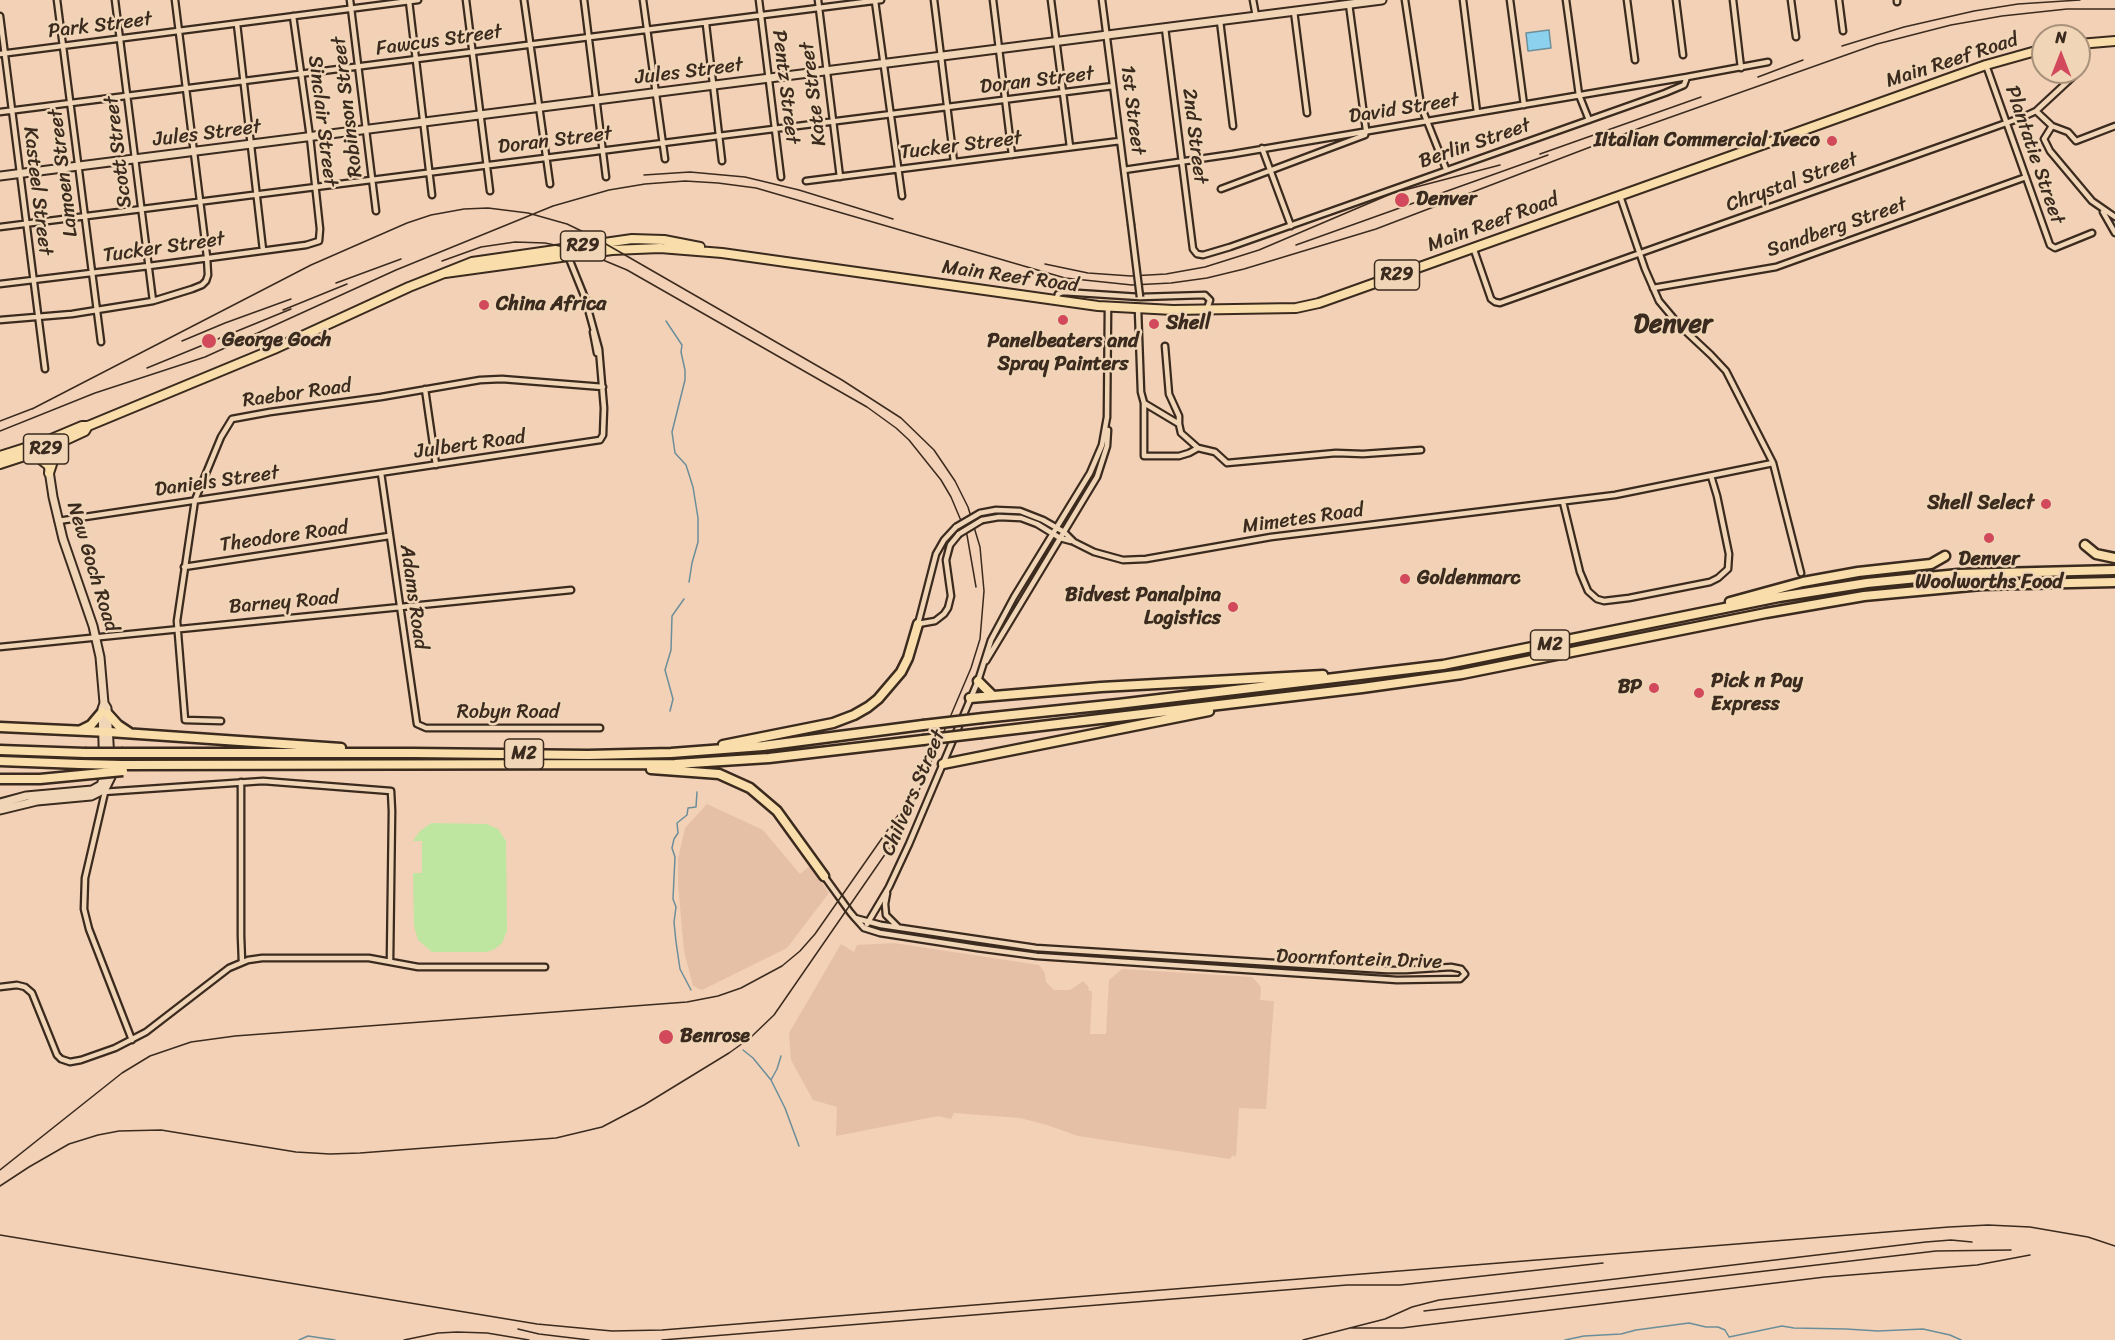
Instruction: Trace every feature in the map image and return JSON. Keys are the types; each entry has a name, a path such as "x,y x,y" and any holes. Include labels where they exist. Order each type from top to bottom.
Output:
{"highway":[{"path":"2085,545 2096,554 2115,558"},
{"path":"1641,625 1803,582 1858,572 1931,564 1945,556"},
{"name":"M2","path":"0,750 85,753 588,755 672,753 764,747 923,725 1392,672 1486,657 1814,591 1867,583 1958,574 2115,570"},
{"name":"M2","path":"0,761 122,768 174,765 592,765 721,762 1256,701 1462,674 1864,596 1982,585 2115,582"},
{"path":"588,755 711,747 803,730 854,715 879,699 900,672 908,658 918,624"},
{"path":"970,698 1392,672"},
{"path":"978,681 992,695"},
{"path":"943,764 1256,701"},
{"path":"78,731 91,725 105,713 131,734"},
{"path":"0,727 413,753"},
{"path":"592,765 704,772 719,774 740,782 762,797 777,812 824,876"},
{"path":"0,779 40,779 122,768"}],"main road":[{"name":"Jules Street","path":"0,176 1382,0"},
{"path":"2091,43 2115,40"},
{"name":"Main Reef Road","path":"0,464 34,454 82,426 88,426 274,349 409,287 445,273 595,248 722,252 1108,307 1286,309 1313,304 1986,65 2031,52"},
{"name":"Main Reef Road","path":"0,456 66,440 85,431 88,426"},
{"path":"34,454 49,469 56,452 66,440"},
{"name":"New Goch Road","path":"45,446 58,521 96,637 102,670 105,732 104,776 101,791"},
{"path":"0,803 26,796 101,791"},
{"path":"0,810 26,803 91,796 101,791"}],"street":[{"name":"Lamoen Street","path":"57,0 101,342"},
{"name":"Scott Street","path":"115,0 153,301"},
{"path":"0,320 39,318 153,301 202,285 208,278 175,0"},
{"name":"Robinson Street","path":"350,0 376,211"},
{"name":"Park Street","path":"2,54 418,0"},
{"path":"466,0 490,191"},
{"path":"524,0 550,184"},
{"path":"584,0 606,177"},
{"path":"643,0 665,159"},
{"name":"Pentz Street","path":"759,0 781,177"},
{"name":"Kate Street","path":"818,0 840,177"},
{"name":"Fawcus Street","path":"0,112 881,0"},
{"path":"934,0 954,162"},
{"path":"993,0 1012,155"},
{"path":"1051,0 1070,147"},
{"name":"1st Street","path":"1102,0 1140,297"},
{"path":"1254,0 1256,16"},
{"path":"1405,0 1421,106 1446,170"},
{"path":"1463,0 1478,112"},
{"path":"1510,0 1524,105"},
{"path":"1566,0 1580,95 1589,120"},
{"path":"1627,0 1635,60"},
{"path":"1676,0 1683,55"},
{"path":"1733,0 1741,68"},
{"path":"1791,0 1796,38"},
{"path":"1839,0 1843,31"},
{"path":"409,1 432,195"},
{"path":"875,1 902,196"},
{"path":"1221,189 1363,137 1366,130 1349,4"},
{"path":"1294,11 1307,112"},
{"name":"Kasteel Street","path":"0,16 2,54 21,173 45,369"},
{"name":"Sinclair Street","path":"293,16 320,229"},
{"path":"1220,21 1233,126"},
{"path":"237,24 263,250"},
{"path":"706,24 722,161"},
{"name":"2nd Street","path":"1164,28 1193,249"},
{"name":"Berlin Street","path":"1193,249 1200,255 1209,255 1665,93 1684,85 1688,77 1768,62"},
{"name":"Plantatie Street","path":"1986,65 2052,247 2092,233"},
{"name":"David Street","path":"1124,170 1688,77"},
{"name":"Chrystal Street","path":"1473,248 1491,299 1495,302 1503,302 2007,123 2036,111 2065,84"},
{"name":"Doran Street","path":"0,227 1113,86"},
{"path":"2036,111 2052,126 2068,132 2076,141 2115,126"},
{"path":"2052,126 2044,137 2046,145 2058,163 2092,201 2115,217"},
{"path":"1341,135 1344,144"},
{"name":"Tucker Street","path":"806,181 1120,141"},
{"path":"1262,148 1291,226"},
{"name":"Sandberg Street","path":"1653,288 1776,267 2026,177"},
{"path":"1620,195 1639,253 1663,306 1726,371 1773,463 1801,573"},
{"path":"2102,210 2115,233"},
{"name":"Tucker Street","path":"0,284 318,242 320,229"},
{"path":"566,252 585,298 598,344 603,387"},
{"path":"1056,301 1058,294 1063,292 1140,297 1205,295 1210,300 1207,309"},
{"name":"Chilvers Street","path":"983,666 1097,477 1103,462 1108,442 1108,307"},
{"path":"1138,309 1141,392 1144,403 1144,456 1179,456 1198,448"},
{"path":"1164,346 1169,394 1179,416 1181,433 1198,448 1215,452 1231,464 1336,453 1363,454 1421,450"},
{"name":"Raebor Road","path":"221,721 185,720 177,628 195,500 221,437 232,419 381,398 480,380 502,379 603,387"},
{"name":"Julbert Road","path":"381,473 596,442 602,438 603,387"},
{"path":"425,389 436,465"},
{"path":"1144,403 1179,424"},
{"name":"Chilvers Street","path":"866,925 889,887 943,764 978,681 999,622 1099,454 1104,440 1107,417"},
{"name":"Mimetes Road","path":"918,624 936,554 944,540 956,527 980,513 996,510 1020,511 1036,516 1064,532 1074,542 1094,552 1112,558 1146,559 1271,537 1629,493 1773,463"},
{"name":"Daniels Street","path":"58,521 381,473"},
{"name":"Adams Road","path":"381,473 417,724"},
{"path":"1563,502 1580,572 1588,591 1597,599 1604,601 1629,598 1710,582 1728,569 1729,554 1711,476"},
{"path":"918,624 935,621 948,608 951,596 946,560 950,545 959,534 982,520 1015,517 1037,524 1060,538 1074,542"},
{"name":"Theodore Road","path":"184,567 389,536"},
{"name":"Barney Road","path":"0,647 571,590"},
{"name":"Robyn Road","path":"417,724 426,728 600,728"},
{"path":"241,782 240,936 243,962"},
{"path":"132,1040 89,929 84,909 85,878 101,791 241,782 333,785 391,791 390,961"},
{"path":"824,876 855,918 866,925"},
{"path":"889,887 885,904 886,915 901,928"},
{"name":"Doornfontein Drive","path":"866,925 1036,948 1406,970 1451,967 1461,969 1465,974 1460,979 1397,980 1037,956 880,933 866,925"},
{"path":"0,987 17,985 26,987 32,993 57,1055 65,1061 81,1060 132,1040 161,1022 229,968 262,958 369,958 418,967 545,967"}],"shaded area":[{"path":"707,804 763,830 800,874 810,866 829,893 787,948 702,990 693,986 684,951 678,859 685,828"},
{"path":"894,943 1039,965 1045,973 1046,982 1054,990 1070,990 1083,981 1089,991 1092,991 1090,1034 1106,1034 1109,980 1122,969 1252,977 1261,987 1260,1000 1274,1001 1266,1109 1239,1108 1236,1157 1233,1155 1230,1159 1078,1136 1020,1118 954,1113 951,1119 938,1116 836,1136 837,1107 813,1100 791,1060 789,1033 841,944 854,952 857,945"}],"green space":[{"path":"431,823 487,824 498,829 506,841 507,931 502,943 495,949 487,952 432,952 418,940 414,926 413,873 422,873 422,841 413,841 420,831"}],"water":[{"path":"1549,30 1551,48 1528,51 1526,33"}],"waterway":[{"path":"666,321 682,345 681,352 685,370 685,380 672,432 675,453 686,465 693,487 698,518 698,542 689,582"},
{"path":"670,711 673,699 665,670 671,650 672,616 684,599"},
{"path":"691,990 680,969 676,942 674,922 676,907 673,899 675,857 672,848 678,833 677,823 687,815 688,808 696,807 697,792"},
{"path":"743,1050 753,1058 771,1080 785,1108 799,1146"},
{"path":"771,1080 781,1056"},
{"path":"1565,1340 1689,1323 1718,1327 1725,1330 1729,1337 1782,1326 1878,1331 1923,1329 1961,1340"},
{"path":"299,1340 308,1336 335,1340"}],"railway":[{"path":"1842,46 1904,27 1974,11 2018,4 2080,0"},
{"path":"0,431 95,393 205,357 396,270 553,206 609,190 685,181 756,188 1065,278 1132,285 1171,283 1207,278 1244,269 1376,229 1640,128 1877,44 1951,25 2002,16 2067,9 2115,9"},
{"path":"1758,77 1803,60"},
{"path":"1540,154 1701,97"},
{"path":"1296,245 1548,155"},
{"path":"1045,264 1088,273 1131,276 1166,274 1205,267 1259,250 1393,193 1500,165"},
{"path":"644,175 690,172 745,177 799,190 893,219"},
{"path":"0,1186 69,1144 119,1131 161,1130 296,1152 360,1153 556,1138 602,1127 644,1105 729,1053 750,1038 774,1015 897,837 971,668 980,639 984,591 980,547 968,507 955,481 934,450 901,418 842,380 592,236 567,224 528,213 488,208 464,209 431,215 407,223 311,265 32,409"},
{"path":"442,261 481,247 515,242 545,243 579,250 627,270 867,407 909,440 941,480 967,535 976,587"},
{"path":"336,283 401,259"},
{"path":"283,310 347,284"},
{"path":"182,341 291,299"},
{"path":"147,368 291,309"},
{"path":"0,421 34,408"},
{"path":"0,1170 122,1073 150,1056 191,1042 235,1036 687,1002 718,996 741,988 782,966 800,951 815,934 908,801"},
{"path":"0,1235 537,1324 612,1331 662,1330 1949,1227 1988,1225 2030,1227 2088,1237 2115,1246"},
{"path":"1303,1340 1385,1319 1412,1307 1439,1300 1926,1242 1951,1240 1972,1242"},
{"path":"1424,1311 1936,1251 2011,1250"},
{"path":"1349,1328 1402,1328 1825,1277 1977,1265 2030,1255"},
{"path":"662,1340 1347,1285 1400,1285 1603,1263"},
{"path":"518,1329 589,1340"},
{"path":"404,1340 438,1333 457,1332 487,1333 529,1340"}],"place":[{"name":"IItalian Commercial Iveco","path":"1832,141"},
{"name":"Denver","path":"1402,200"},
{"name":"China Africa","path":"484,305"},
{"name":"Panelbeaters and Spray Painters","path":"1063,320"},
{"name":"Shell","path":"1154,324"},
{"name":"George Goch","path":"209,341"},
{"name":"Shell Select","path":"2046,504"},
{"name":"Denver Woolworths Food","path":"1989,538"},
{"name":"Goldenmarc","path":"1405,579"},
{"name":"Bidvest Panalpina Logistics","path":"1233,607"},
{"name":"BP","path":"1654,688"},
{"name":"Pick n Pay Express","path":"1699,693"},
{"name":"Benrose","path":"666,1037"}],"district":[{"name":"Denver","path":"1673,325"}]}
